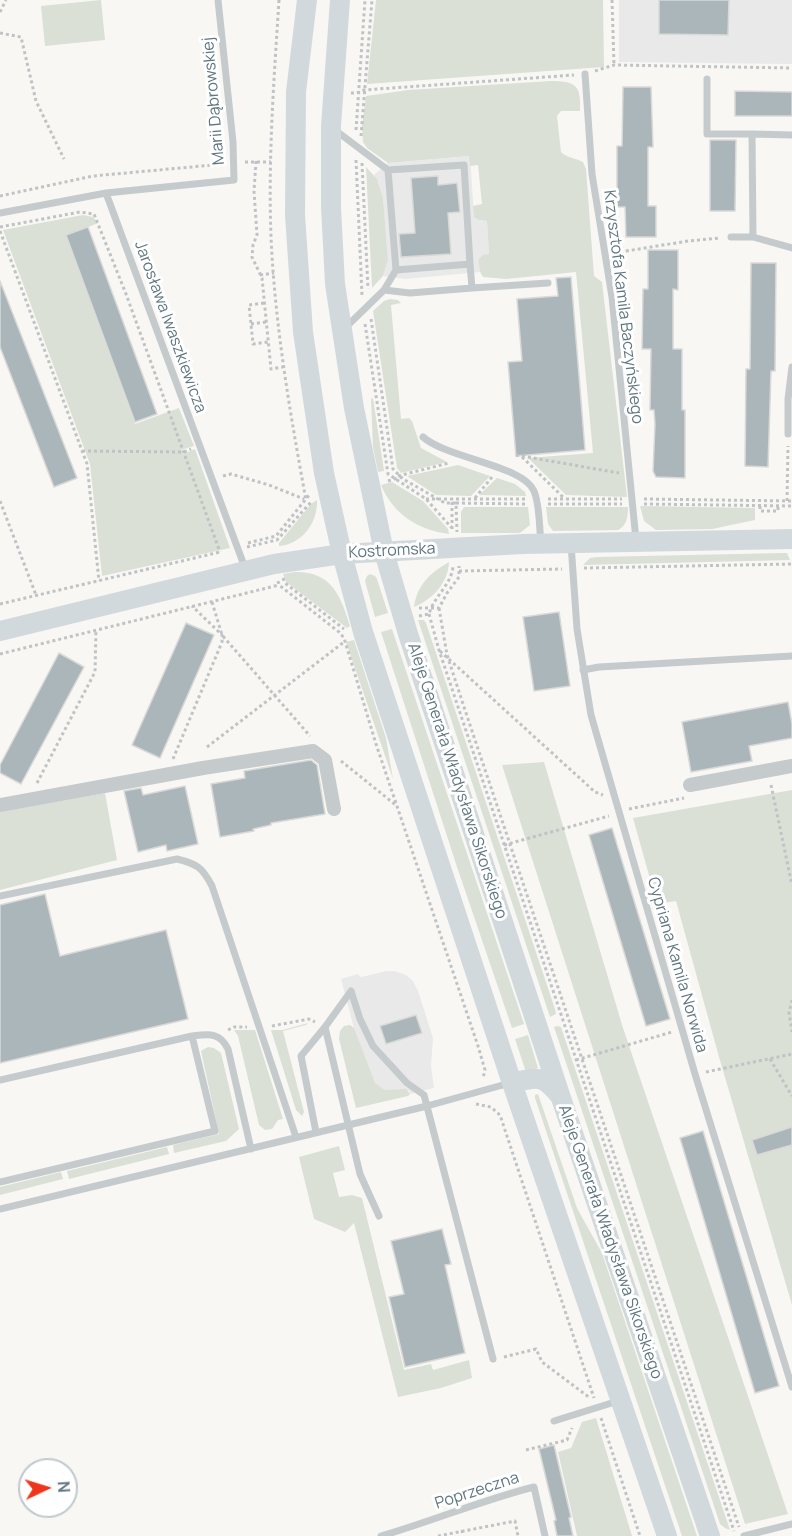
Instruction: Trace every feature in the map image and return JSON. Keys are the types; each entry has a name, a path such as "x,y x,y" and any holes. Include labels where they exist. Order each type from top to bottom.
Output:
{"main road":[{"path":"307,0 296,92 295,215 303,332 324,473 342,554 363,632 512,1083 668,1536"},
{"name":"Aleje Generała Władysława Sikorskiego","path":"340,0 331,126 330,207 335,284 341,332 384,552 412,645 561,1098 710,1536"},
{"name":"Kostromska","path":"0,631 274,564 342,554 541,544 792,540"},
{"path":"512,1083 541,1078 548,1081 561,1098"}],"street":[{"path":"0,805 203,768 313,751 325,760 334,809"},
{"path":"689,791 792,766"}],"lane":[{"name":"Marii Dąbrowskiej","path":"106,194 234,180 233,142 218,0"},
{"name":"Krzysztofa Kamila Baczyńskiego","path":"585,74 592,174 612,297 636,542"},
{"path":"707,79 707,134 792,135"},
{"path":"331,126 388,170 464,165 472,288"},
{"path":"752,134 753,237"},
{"path":"341,332 384,290 396,270 388,170"},
{"path":"0,213 106,194"},
{"name":"Jarosława Iwaszkiewicza","path":"106,194 246,571"},
{"path":"731,237 753,237 792,248"},
{"path":"396,270 470,264"},
{"path":"384,290 410,293 548,283"},
{"path":"788,434 788,399 792,367"},
{"path":"423,437 431,444 500,468 529,483 534,490 541,544"},
{"name":"Cypriana Kamila Norwida","path":"571,544 583,670 591,715 695,1074 792,1387"},
{"path":"583,670 599,667 792,656"},
{"path":"0,896 177,859 193,863 204,871 212,886 296,1137"},
{"path":"316,1132 301,1056 351,991 360,1019 373,1046 407,1083 423,1093 493,1359"},
{"path":"325,1027 360,1174 379,1216"},
{"path":"0,1080 192,1036 215,1035 224,1040 228,1048 250,1149"},
{"path":"0,1182 215,1131 192,1036"},
{"path":"0,1209 427,1106 512,1083"},
{"path":"554,1421 621,1400"},
{"name":"Poprzeczna","path":"381,1536 427,1523 497,1496 534,1487 545,1536"},
{"path":"743,1536 792,1524"}],"path":[{"path":"0,12 6,0"},
{"path":"356,130 365,0"},
{"path":"361,130 372,0"},
{"path":"612,0 614,65"},
{"path":"0,33 21,37 36,101 64,159"},
{"path":"332,94 585,74 614,65 792,68"},
{"path":"356,159 363,299"},
{"path":"256,161 254,191 257,235 252,251 254,263 260,275 271,369 284,367"},
{"path":"0,196 93,176 256,161 271,162"},
{"path":"362,165 368,292"},
{"path":"0,604 36,595 99,581 220,552 126,294 94,214 80,212 0,229 87,464 99,581"},
{"path":"605,254 731,237"},
{"path":"260,275 274,273"},
{"path":"264,303 249,305 253,344 268,342"},
{"path":"370,315 393,469 400,477"},
{"path":"251,324 266,322"},
{"path":"365,324 388,474 426,499 452,528"},
{"path":"536,501 565,499 778,503 790,501 788,434"},
{"path":"82,451 184,452"},
{"path":"381,483 450,463 455,454"},
{"path":"565,499 519,455 630,475"},
{"path":"475,498 500,468"},
{"path":"212,479 231,474 269,485 306,500"},
{"path":"388,474 400,477 437,498 454,502 528,504"},
{"path":"248,547 280,533 315,491"},
{"path":"238,548 246,543 281,538 316,498"},
{"path":"426,499 437,498"},
{"path":"454,502 475,498 536,501 633,501"},
{"path":"0,501 36,595"},
{"path":"454,502 452,528 455,548"},
{"path":"454,502 453,574 432,603 429,614 439,650 736,1536"},
{"path":"778,503 792,506"},
{"path":"268,540 271,551"},
{"path":"459,571 792,564"},
{"path":"0,654 279,585 344,638 485,1070 483,1077 471,1083 477,1105 491,1107 500,1115 596,1403 542,1362 536,1349 519,1353"},
{"path":"172,762 222,642 212,602"},
{"path":"192,606 222,635 313,740"},
{"path":"439,608 440,625 447,655 743,1536"},
{"path":"417,616 429,614"},
{"path":"36,785 95,672 96,630"},
{"path":"207,747 344,642"},
{"path":"439,650 595,792 615,801"},
{"path":"338,759 397,806"},
{"path":"770,780 792,885"},
{"path":"504,845 689,791"},
{"path":"788,865 792,859"},
{"path":"792,1000 789,1013 792,1032"},
{"path":"278,1026 309,1019 325,1027"},
{"path":"228,1030 234,1027 260,1027"},
{"path":"576,1060 682,1029"},
{"path":"695,1074 792,1054"},
{"path":"770,1059 792,1096"},
{"path":"597,1407 640,1536"},
{"path":"526,1450 567,1440 579,1413"},
{"path":"438,1536 515,1521 519,1536"},
{"path":"462,1530 464,1536"}],"shaded area":[{"path":"101,0 105,40 45,46 41,6"},
{"path":"376,0 603,0 604,67 367,84"},
{"path":"619,0 792,0 792,64 619,62"},
{"path":"551,81 572,84 580,96 580,111 561,111 557,116 561,152 583,162 586,169 594,276 602,282 627,497 566,495 528,458 593,453 576,272 506,279 483,277 478,260 483,255 489,254 487,221 474,217 473,206 482,204 478,165 470,166 469,156 388,163 367,148 363,142 362,127 366,96 408,90"},
{"path":"470,156 474,216 479,220 487,221 489,254 478,260 480,272 405,279 383,276 388,260 383,197 374,175 388,163"},
{"path":"366,167 377,179 383,197 388,260 383,276 372,288"},
{"path":"83,215 93,217 98,223 66,236 135,424 179,408 194,446 181,450 183,454 195,449 230,548 102,576 90,464 3,230"},
{"path":"390,299 401,303 391,305 401,419 409,418 412,421 421,448 447,462 401,473 397,468 373,311 384,301"},
{"path":"373,398 384,471 378,472 373,447 371,399"},
{"path":"458,465 490,476 471,496 436,495 407,476"},
{"path":"497,478 515,484 525,492 526,496 479,495"},
{"path":"392,482 423,501 448,529 449,534 427,529 400,512 392,504 381,485"},
{"path":"317,500 315,517 307,531 295,541 279,546 279,543 311,504"},
{"path":"640,506 755,508 755,520 712,529 656,530 644,521"},
{"path":"464,507 528,507 530,525 520,533 461,533 461,512"},
{"path":"546,507 628,507 628,510 625,523 618,530 553,531 548,524"},
{"path":"787,553 790,560 583,565 590,558 597,557"},
{"path":"449,562 446,577 438,589 427,600 414,607 418,592 426,580"},
{"path":"308,573 326,581 343,605 350,626 347,628 286,582 283,574"},
{"path":"370,574 377,579 388,613 375,617 365,581"},
{"path":"418,620 424,620 426,623 555,1009 556,1014 550,1017"},
{"path":"392,629 524,1024 512,1028 381,632"},
{"path":"354,640 386,738 393,779 346,642"},
{"path":"544,762 623,1028 788,1514 745,1524 502,765"},
{"path":"792,790 792,1305 676,901 657,904 633,818"},
{"path":"105,793 117,860 0,890 0,812"},
{"path":"386,971 406,975 413,981 418,991 433,1038 431,1066 434,1088 410,1094 409,1091 385,1090 375,1083 368,1069 341,979 358,974 360,977"},
{"path":"308,1023 283,1031 304,1112 302,1116 296,1110 271,1030 283,1030"},
{"path":"350,1025 354,1028 375,1083 385,1090 406,1089 410,1094 408,1096 356,1108 339,1039 340,1031 344,1026"},
{"path":"554,1027 561,1027 730,1530 720,1524"},
{"path":"234,1030 255,1030 283,1119 278,1120 272,1129 265,1130 259,1125 238,1036"},
{"path":"528,1035 538,1068 526,1072 515,1039"},
{"path":"208,1047 221,1053 239,1129 226,1141 174,1153 173,1145 219,1134 201,1051"},
{"path":"538,1094 577,1208 602,1253 697,1536 682,1536 535,1098"},
{"path":"339,1146 345,1170 333,1173 339,1197 352,1195 362,1198 404,1370 431,1364 433,1370 469,1360 472,1378 441,1388 398,1397 354,1223 345,1232 314,1219 299,1157"},
{"path":"167,1147 169,1154 69,1179 67,1171"},
{"path":"61,1172 63,1179 0,1195 0,1187"},
{"path":"596,1418 632,1536 577,1536 558,1452 571,1448 582,1422"}],"building":[{"path":"659,0 729,0 728,35 659,34"},
{"path":"623,87 651,87 653,147 648,147 648,206 656,206 656,237 626,237 625,207 617,207 617,146 622,146"},
{"path":"735,91 792,92 792,116 735,116"},
{"path":"710,140 736,140 735,211 710,211"},
{"path":"438,176 438,185 457,183 460,212 448,213 451,254 401,257 399,234 415,233 411,178"},
{"path":"88,227 157,414 135,422 66,235"},
{"path":"648,250 678,250 678,290 673,289 673,349 682,349 685,478 656,477 653,471 655,424 654,410 650,410 651,349 642,349 643,289 648,289"},
{"path":"751,263 776,263 775,371 771,371 768,467 745,466 746,369 750,369"},
{"path":"571,277 585,450 516,456 508,362 522,361 517,299 558,296 556,278"},
{"path":"0,281 77,478 54,487 0,347"},
{"path":"559,612 570,686 534,691 523,617"},
{"path":"186,623 214,635 160,758 132,745"},
{"path":"59,653 84,667 21,784 0,773 0,765"},
{"path":"788,702 792,738 749,746 752,761 691,772 682,722"},
{"path":"311,760 317,765 325,814 271,823 271,825 253,829 254,831 220,837 211,784 245,778 244,771"},
{"path":"185,786 198,844 167,851 166,845 138,852 124,791 141,788 143,795"},
{"path":"612,828 670,1019 646,1026 589,835"},
{"path":"45,894 60,956 166,930 188,1019 0,1063 0,905"},
{"path":"416,1015 422,1033 386,1044 380,1026"},
{"path":"792,1127 792,1145 757,1155 752,1140"},
{"path":"703,1131 779,1386 755,1393 680,1138"},
{"path":"442,1229 451,1264 445,1265 465,1353 405,1367 389,1297 404,1294 391,1241"},
{"path":"554,1445 571,1517 569,1518 573,1536 557,1536 554,1521 556,1520 539,1449"}]}
